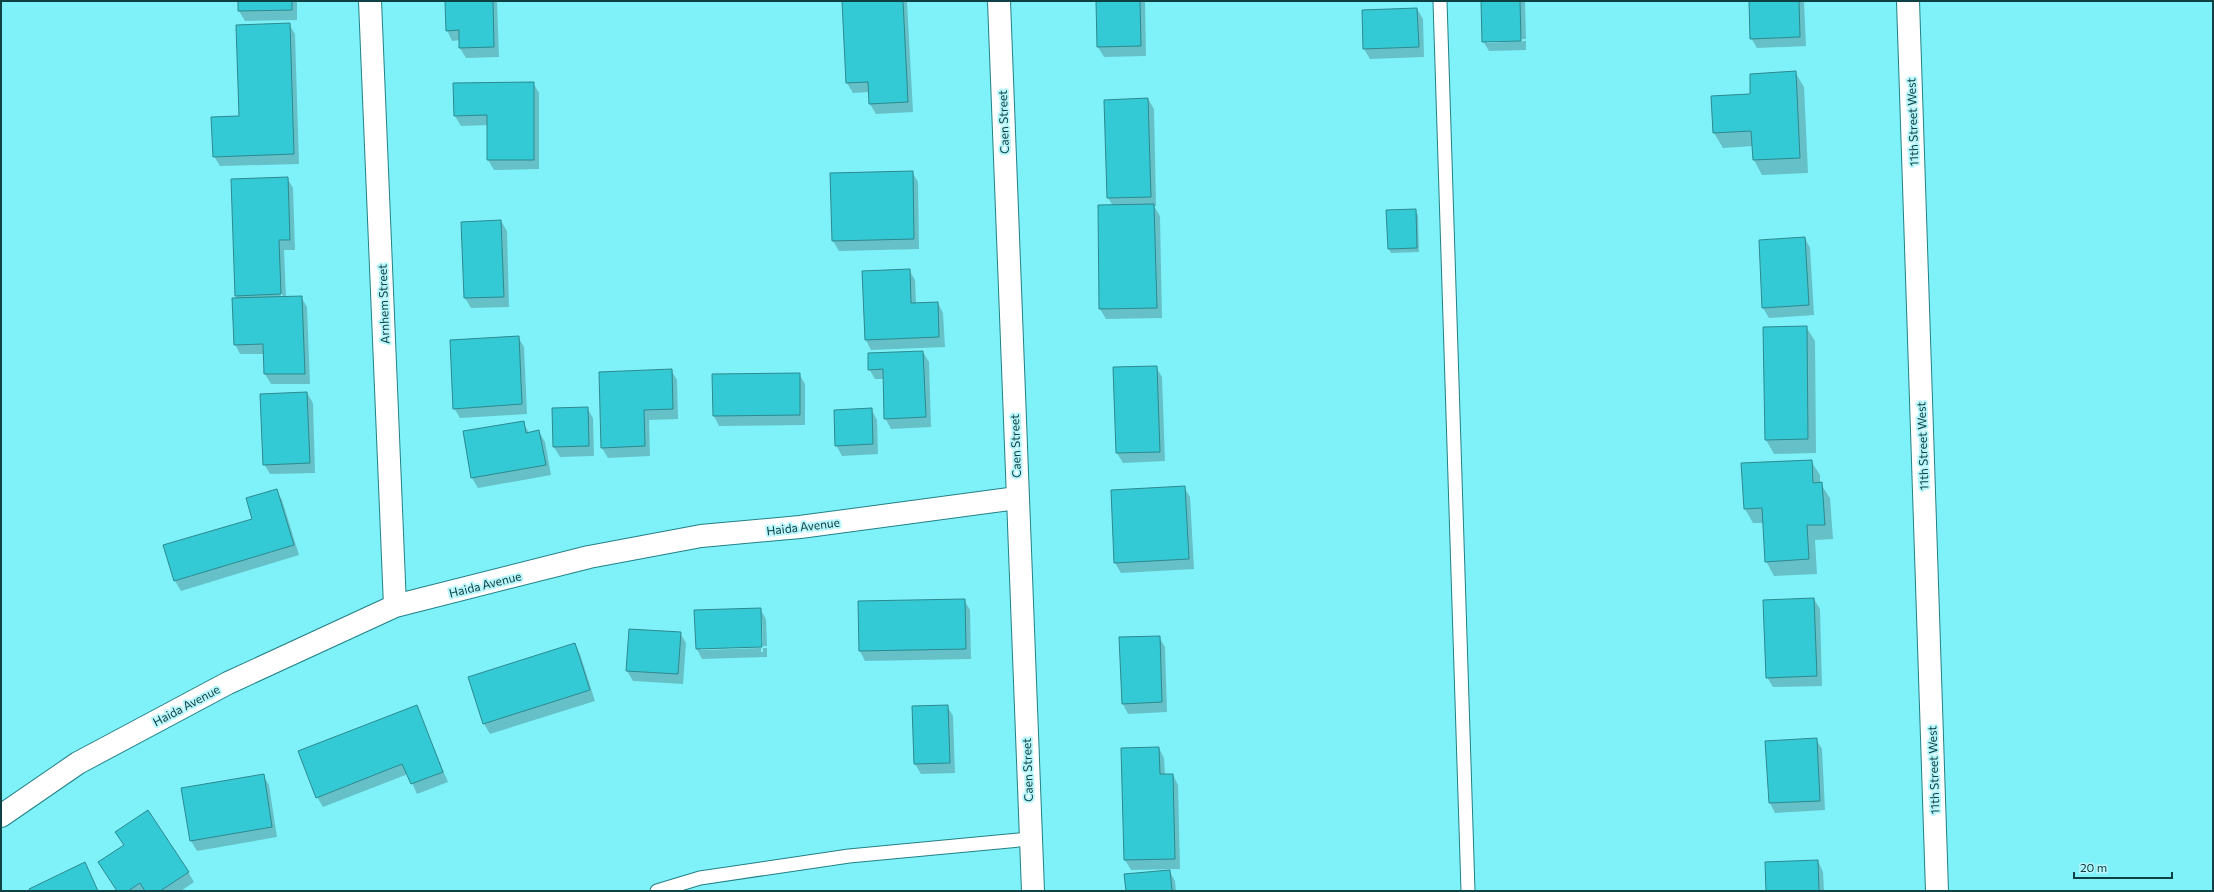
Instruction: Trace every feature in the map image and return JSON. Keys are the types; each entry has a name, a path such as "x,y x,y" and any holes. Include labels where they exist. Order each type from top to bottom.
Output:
{"street":[{"name":"Arnhem Street","path":"370,1 395,606"},
{"name":"Caen Street","path":"999,1 1033,891"},
{"name":"11th Street West","path":"1908,1 1937,891"},
{"name":"Haida Avenue","path":"1,816 78,764 228,682 395,606 589,557 702,536 800,527 1017,498"}],"lane":[{"path":"1440,1 1468,891"},
{"path":"657,891 700,878 849,856 1030,838"}],"building":[{"path":"238,1 292,1 292,10 238,11"},
{"path":"445,1 493,1 494,47 459,48 459,30 446,31"},
{"path":"842,1 903,1 908,102 869,104 868,82 846,83"},
{"path":"1096,1 1140,1 1141,46 1097,47"},
{"path":"1481,1 1520,1 1521,41 1482,42"},
{"path":"1749,1 1799,1 1800,37 1750,39"},
{"path":"1417,8 1419,47 1363,49 1362,10"},
{"path":"290,23 294,154 213,157 211,117 239,116 236,25"},
{"path":"1796,71 1800,158 1753,160 1751,131 1713,133 1711,96 1750,94 1750,74"},
{"path":"534,82 534,160 487,160 487,115 454,116 453,83"},
{"path":"1148,98 1151,197 1107,198 1104,100"},
{"path":"913,171 914,239 832,241 830,173"},
{"path":"288,177 290,240 279,240 281,294 235,296 231,179"},
{"path":"1154,204 1157,308 1099,309 1098,205"},
{"path":"1416,209 1417,248 1388,249 1386,210"},
{"path":"501,220 504,297 464,298 461,222"},
{"path":"1805,237 1809,305 1762,308 1759,240"},
{"path":"910,269 911,303 938,302 939,337 865,340 862,271"},
{"path":"302,296 305,374 264,374 263,344 234,345 232,298"},
{"path":"1807,326 1808,439 1765,440 1763,327"},
{"path":"519,336 522,404 453,409 450,340"},
{"path":"923,351 926,417 884,419 883,369 868,370 868,353"},
{"path":"1157,366 1160,452 1116,453 1113,367"},
{"path":"672,369 673,409 644,410 645,446 601,448 599,372"},
{"path":"800,373 800,415 713,416 712,374"},
{"path":"307,392 310,463 263,465 260,394"},
{"path":"588,407 589,446 553,447 552,408"},
{"path":"872,408 873,444 835,446 834,410"},
{"path":"524,421 526,433 539,430 546,465 471,478 463,431"},
{"path":"1812,460 1813,483 1822,482 1825,525 1807,525 1809,559 1765,562 1762,508 1744,509 1741,463"},
{"path":"1185,486 1189,559 1114,563 1111,490"},
{"path":"277,489 294,545 174,581 163,545 252,519 246,498"},
{"path":"1814,598 1817,676 1766,678 1763,600"},
{"path":"965,599 966,649 859,651 858,601"},
{"path":"761,608 762,647 696,649 694,610"},
{"path":"629,629 681,632 678,674 626,671"},
{"path":"1160,636 1162,702 1122,704 1119,637"},
{"path":"575,643 590,690 483,724 468,677"},
{"path":"417,705 443,772 411,784 402,764 316,798 298,751"},
{"path":"948,705 950,763 914,764 912,706"},
{"path":"1817,738 1820,801 1769,803 1765,741"},
{"path":"1159,747 1160,774 1173,774 1175,859 1124,860 1121,748"},
{"path":"264,774 272,827 190,841 181,788"},
{"path":"148,810 189,872 160,891 145,891 140,883 128,891 117,891 98,862 124,845 115,832"},
{"path":"1818,860 1819,891 1766,891 1765,862"},
{"path":"85,862 98,891 30,891 29,889"},
{"path":"1170,870 1172,891 1126,891 1124,874"}]}
